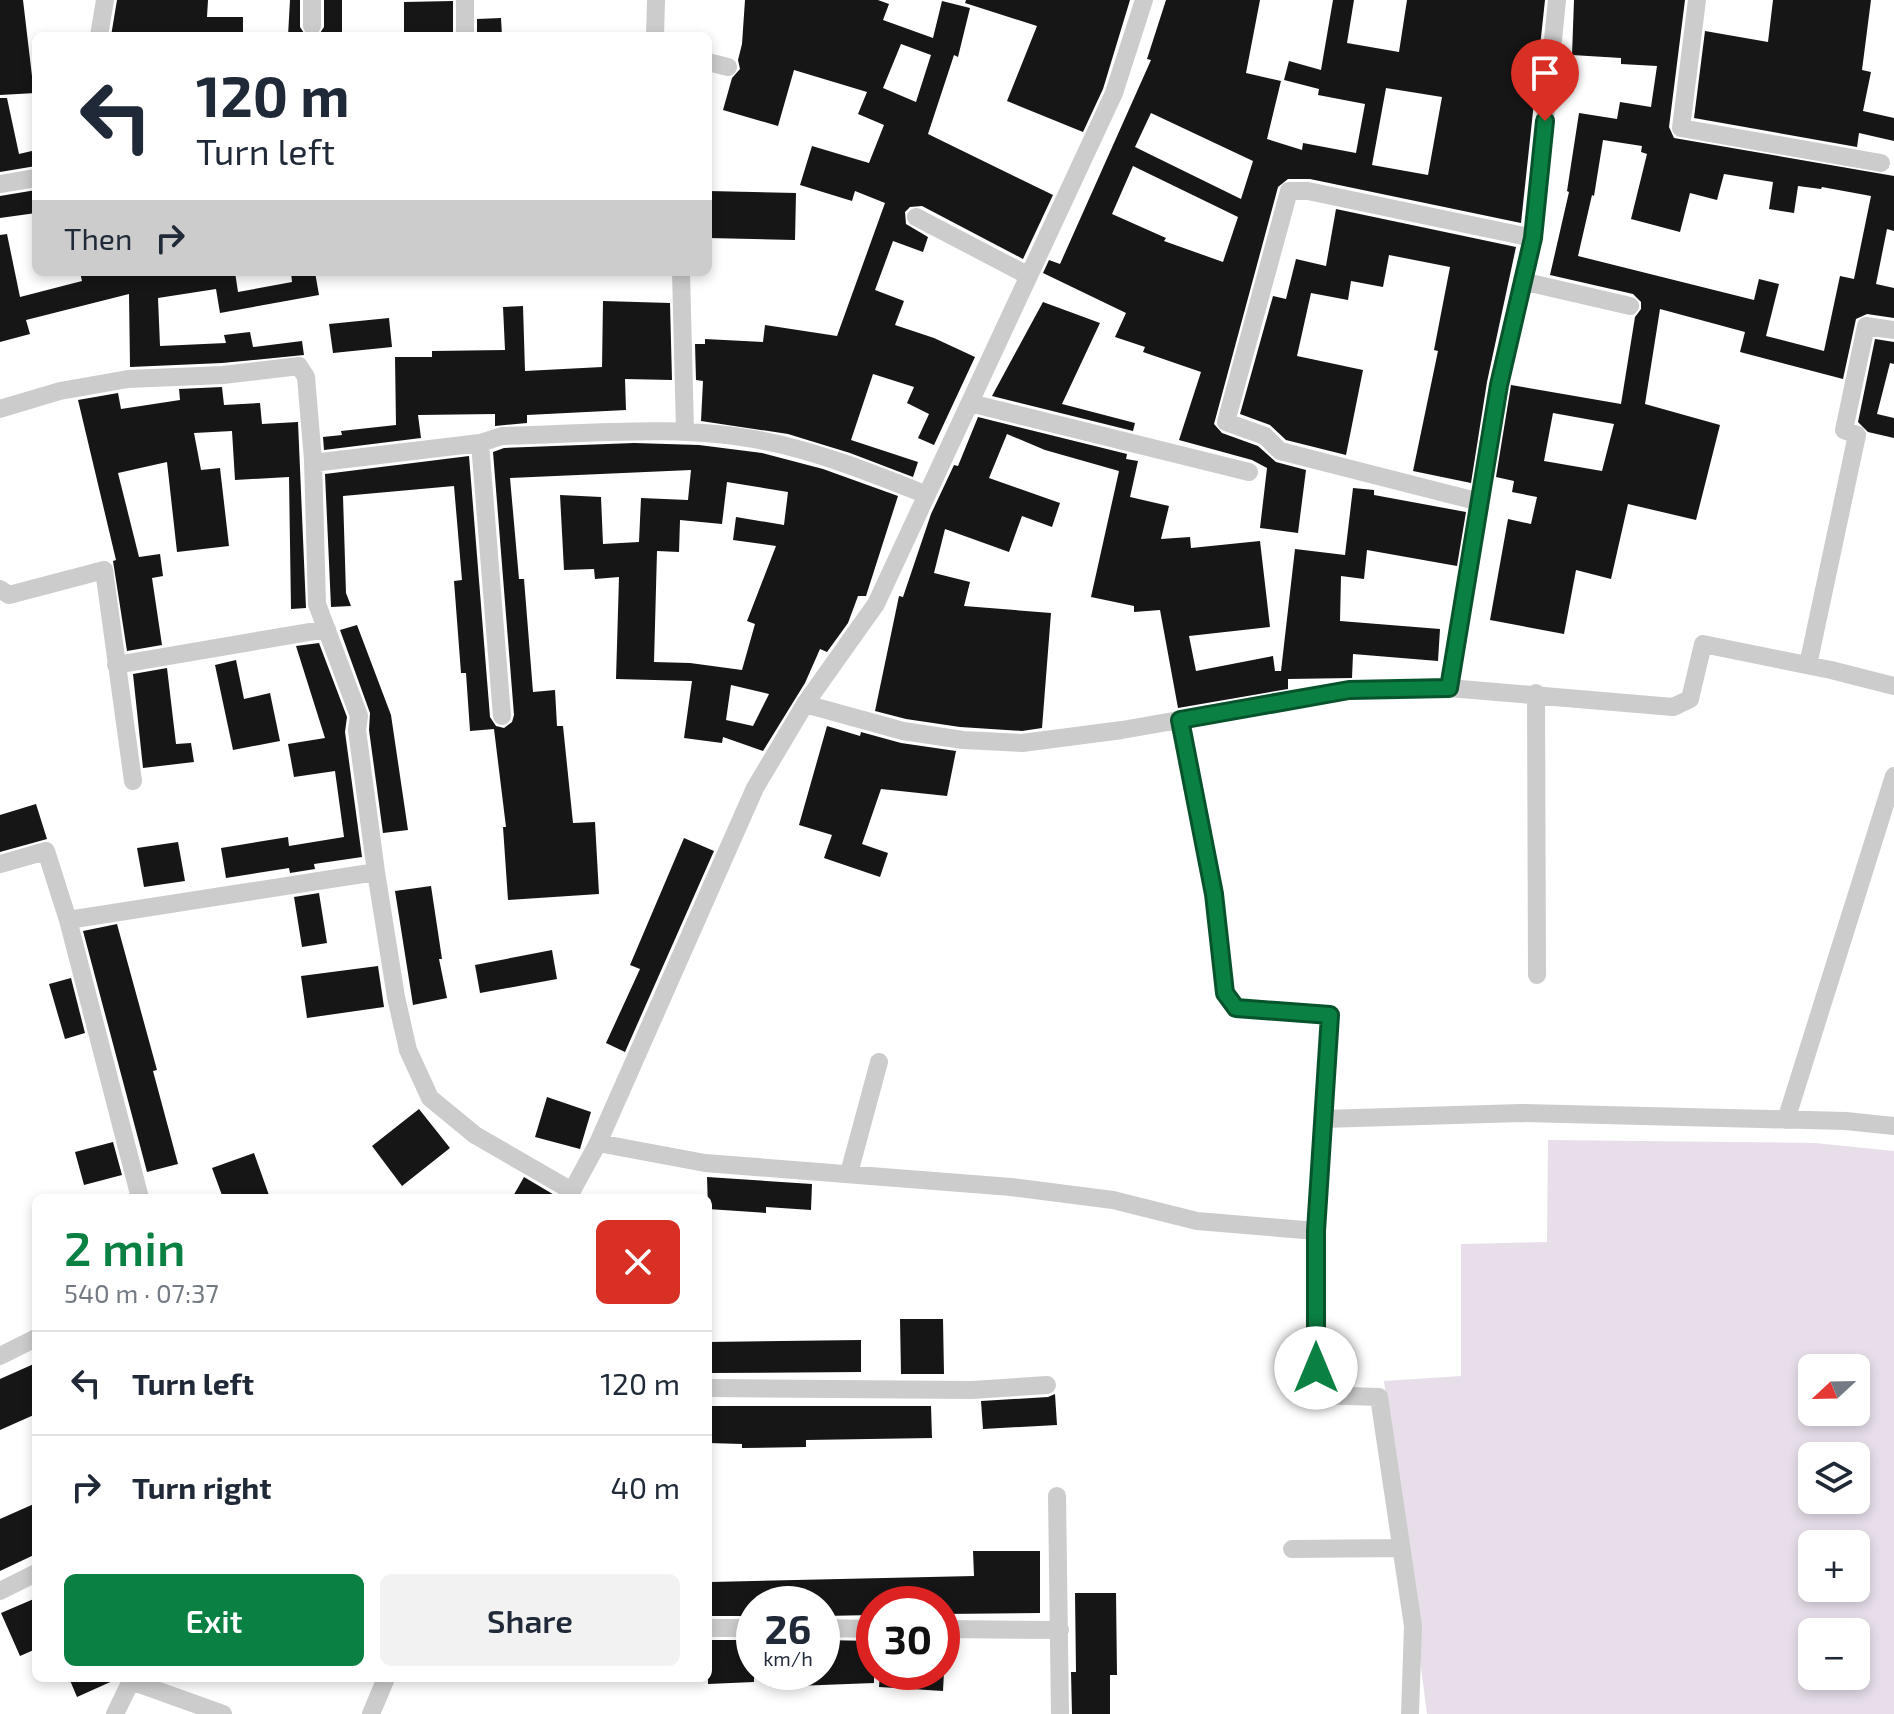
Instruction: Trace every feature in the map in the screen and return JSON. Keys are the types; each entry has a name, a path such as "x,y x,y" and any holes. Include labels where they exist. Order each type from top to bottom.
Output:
{"street":[{"path":"100,32 105,0"},
{"path":"312,0 312,26"},
{"path":"465,0 465,32"},
{"path":"655,32 656,0"},
{"path":"571,1194 598,1143 755,788 805,704 876,604 1114,93 1144,0"},
{"path":"1449,688 1499,385 1533,238 1557,0"},
{"path":"1697,0 1681,128 1881,163"},
{"path":"712,63 728,67"},
{"path":"0,184 32,179"},
{"path":"1480,502 1280,451 1265,436 1226,422 1289,191 1308,191 1533,238"},
{"path":"916,217 1029,276"},
{"path":"681,276 685,431"},
{"path":"1522,281 1630,306"},
{"path":"1808,665 1857,435 1844,430 1866,326 1894,330"},
{"path":"0,409 60,391 128,379 223,375 299,366 306,377 313,463 317,604 359,716 357,730 376,872 405,1037 430,1098 475,1135 568,1194"},
{"path":"970,403 1249,472"},
{"path":"313,463 480,443 502,436 685,431 765,441 849,464 927,495"},
{"path":"480,443 502,716"},
{"path":"0,589 9,595 104,570 133,781"},
{"path":"116,665 327,629"},
{"path":"805,704 903,731 963,740 1022,743 1180,720 1349,690 1449,688 1673,707 1690,699 1703,644 1894,686"},
{"path":"1536,693 1537,975"},
{"path":"1180,720 1214,894 1225,993 1236,1008 1330,1015 1316,1231 1316,1395 1379,1397 1413,1626 1410,1714"},
{"path":"1786,1120 1894,776"},
{"path":"0,864 46,851 68,920 139,1194"},
{"path":"68,920 376,872"},
{"path":"849,1173 879,1062"},
{"path":"1323,1119 1521,1113 1894,1126"},
{"path":"598,1143 705,1163 1011,1187 1113,1200 1197,1221 1316,1231"},
{"path":"0,1356 32,1340"},
{"path":"712,1388 972,1390 1047,1385"},
{"path":"1057,1496 1060,1714"},
{"path":"1292,1549 1401,1548"},
{"path":"0,1591 32,1575"},
{"path":"712,1628 736,1628"},
{"path":"960,1629 1060,1630"},
{"path":"115,1714 129,1682"},
{"path":"138,1682 223,1714"},
{"path":"371,1714 384,1682"}],"shaded area":[{"path":"1548,1140 1815,1143 1894,1151 1894,1714 1427,1714 1384,1381 1461,1376 1461,1244 1547,1242"}],"building":[{"path":"0,0 23,0 32,93 0,95"},
{"path":"117,0 208,0 207,17 243,17 243,32 112,32"},
{"path":"290,0 300,0 300,27 303,32 288,32"},
{"path":"324,0 342,0 342,32 321,32 324,27"},
{"path":"745,0 878,0 889,4 883,20 933,38 942,1 970,8 958,57 954,55 928,134 1053,195 1023,259 922,206 910,207 905,212 906,224 928,237 923,252 893,241 875,290 904,301 895,325 934,338 975,357 934,445 918,438 929,414 907,403 914,387 873,374 851,440 918,462 913,477 788,434 701,421 703,381 696,380 695,344 705,344 705,339 763,342 765,325 837,336 885,203 855,191 852,201 800,185 812,146 869,163 884,125 858,114 867,92 794,70 778,126 723,110 732,78 740,69 738,60","holes":["901,44 931,55 916,102 883,88"]},
{"path":"966,0 1130,0 1103,89 1083,132 1007,101 1037,26 965,3"},
{"path":"1166,0 1260,0 1246,73 1281,81 1267,139 1302,150 1303,143 1356,153 1365,104 1318,95 1319,89 1284,80 1289,61 1321,70 1333,0 1354,0 1347,43 1399,52 1407,0 1545,0 1521,223 1310,179 1288,179 1278,187 1214,424 1222,433 1258,446 1276,462 1306,470 1298,533 1260,528 1267,468 1252,460 1179,440 1201,372 1143,352 1145,347 1115,337 1126,313 1043,273 1049,260 1060,264 1151,60 1147,59","holes":["1386,88 1442,97 1428,175 1372,165","1151,113 1253,161 1241,199 1135,147","1133,166 1238,217 1223,262 1164,241 1166,238 1112,214"]},
{"path":"1574,0 1685,0 1669,127 1674,138 1894,176 1894,231 1887,229 1876,284 1894,288 1894,318 1867,314 1856,319 1843,379 1740,352 1745,332 1660,309 1645,404 1720,425 1696,520 1628,504 1611,579 1576,570 1564,634 1490,620 1508,519 1531,524 1537,497 1512,492 1514,481 1496,477 1511,385 1621,404 1635,317 1641,309 1641,302 1633,294 1550,275 1569,192 1579,113 1617,119 1620,102 1651,107 1657,66 1621,64 1621,58 1572,55","holes":["1603,140 1642,146 1641,152 1647,154 1631,219 1680,232 1690,193 1717,200 1724,174 1773,182 1769,209 1794,213 1798,186 1871,196 1854,279 1840,276 1824,351 1766,336 1779,284 1759,279 1754,300 1578,256 1594,196","1553,413 1614,424 1602,471 1544,461"]},
{"path":"1773,0 1871,0 1862,70 1871,72 1863,111 1894,118 1894,141 1859,133 1857,147 1694,118 1705,31 1768,42"},
{"path":"453,1 453,32 404,32 404,2"},
{"path":"501,18 502,32 477,32 477,19"},
{"path":"0,98 7,98 19,154 32,151 32,167 0,172"},
{"path":"32,191 32,214 0,218 0,196"},
{"path":"712,191 796,193 795,240 712,238"},
{"path":"1336,209 1516,247 1487,382 1471,483 1413,471 1438,351 1434,350 1450,267 1389,255 1383,287 1351,281 1348,300 1311,293 1297,356 1363,370 1346,455 1286,440 1270,425 1240,414 1273,296 1286,299 1296,259 1326,266"},
{"path":"7,234 20,297 82,281 81,276 236,276 238,292 292,282 291,276 316,276 319,295 220,313 216,289 158,298 160,346 226,343 224,335 250,332 253,347 302,341 304,355 130,367 129,294 26,320 30,334 0,342 0,235"},
{"path":"603,301 670,303 672,380 625,379 626,410 527,415 527,423 495,426 495,414 418,415 421,438 324,450 323,437 342,435 341,431 396,425 395,357 432,357 432,351 505,350 503,307 523,306 525,371 602,367"},
{"path":"1043,302 1100,323 1062,404 1135,423 1133,431 992,396"},
{"path":"389,318 392,347 333,353 329,324"},
{"path":"1875,339 1894,342 1894,364 1890,363 1877,414 1894,418 1894,438 1868,432 1858,422"},
{"path":"222,387 224,405 260,403 262,424 298,422 306,608 291,609 289,477 235,480 232,431 194,433 201,470 220,468 229,546 177,552 167,462 118,473 139,557 160,554 163,576 152,578 162,645 127,651 113,561 116,560 78,400 118,393 121,409 180,400 179,389"},
{"path":"978,417 1127,454 1126,459 1138,461 1130,497 1169,506 1161,539 1190,537 1191,548 1260,541 1270,627 1189,636 1196,671 1273,656 1275,671 1281,671 1295,549 1345,555 1353,488 1374,490 1374,495 1466,512 1457,566 1367,550 1364,579 1341,576 1340,621 1440,629 1438,661 1353,654 1352,678 1288,679 1288,689 1178,708 1160,610 1134,612 1134,606 1091,597 1119,471 1045,450 1007,434 989,478 1060,503 1052,527 1022,516 1009,552 945,529 934,573 970,582 964,606 1051,613 1042,728 1022,731 960,727 875,711 899,596 903,597 931,514 954,465 958,466"},
{"path":"634,443 699,445 762,453 823,469 898,496 866,596 858,596 848,623 827,652 820,649 805,683 763,751 723,737 722,743 684,738 692,681 616,679 619,577 595,579 594,569 564,570 560,495 601,497 603,544 639,542 641,498 688,500 691,470 510,478 519,579 524,579 533,692 555,690 557,726 563,726 573,823 595,822 599,894 508,900 503,827 506,827 494,729 470,731 466,673 461,673 454,581 462,580 454,486 343,496 346,593 351,606 331,607 325,474 469,456 490,717 496,726 504,728 512,722 514,715 493,452 504,448","holes":["727,482 788,492 784,525 736,517 733,540 776,546 747,621 755,624 742,670 654,662 657,551 679,552 680,520 722,524","731,685 769,694 753,726 726,720"]},
{"path":"357,625 391,715 408,830 383,833 369,730 370,713 340,630"},
{"path":"319,643 347,717 345,732 362,857 314,864 315,869 290,873 289,868 226,878 221,848 288,837 289,846 344,837 335,771 294,777 288,744 325,738 296,646"},
{"path":"236,660 244,699 270,693 280,741 233,750 215,665"},
{"path":"167,668 176,744 191,743 194,762 143,768 133,674"},
{"path":"827,726 860,736 861,732 901,743 956,751 947,796 881,789 862,844 888,853 880,877 824,858 832,835 799,825"},
{"path":"36,804 47,839 0,852 0,815"},
{"path":"684,838 714,851 625,1052 606,1043 640,969 630,965"},
{"path":"178,842 185,881 144,887 137,848"},
{"path":"431,886 442,959 439,959 447,998 413,1005 395,891"},
{"path":"319,893 327,943 302,947 294,897"},
{"path":"117,924 157,1070 153,1071 178,1164 147,1172 83,931"},
{"path":"552,950 557,979 480,993 475,965"},
{"path":"378,966 384,1007 307,1018 301,976"},
{"path":"71,978 85,1033 65,1039 49,984"},
{"path":"547,1097 591,1112 580,1149 535,1137"},
{"path":"419,1109 450,1148 402,1186 372,1146"},
{"path":"113,1142 122,1175 84,1185 75,1152"},
{"path":"254,1153 269,1194 222,1194 212,1168"},
{"path":"524,1177 553,1194 514,1194"},
{"path":"707,1177 812,1184 811,1210 766,1207 766,1213 712,1209 712,1194 708,1194"},
{"path":"900,1319 943,1319 944,1374 901,1374"},
{"path":"861,1340 861,1372 712,1373 712,1342"},
{"path":"32,1365 32,1416 0,1430 0,1379"},
{"path":"1055,1394 1057,1425 983,1429 981,1401"},
{"path":"712,1406 931,1406 932,1438 806,1440 806,1447 742,1448 742,1444 712,1443"},
{"path":"32,1505 32,1556 0,1571 0,1519"},
{"path":"973,1551 1040,1551 1040,1613 960,1614 960,1586 856,1586 856,1615 840,1616 840,1586 736,1586 736,1616 712,1616 712,1582 974,1576"},
{"path":"1075,1593 1116,1593 1117,1675 1110,1675 1110,1714 1072,1714 1071,1672 1076,1672"},
{"path":"32,1600 32,1651 20,1656 1,1613"},
{"path":"712,1640 736,1640 736,1683 708,1684 712,1682"},
{"path":"840,1640 856,1641 856,1684 840,1684"},
{"path":"71,1682 110,1682 77,1697"}],"route":[{"path":"1316,1368 1316,1231 1330,1015 1236,1008 1225,993 1214,894 1180,720 1349,690 1449,688 1499,385 1533,238 1545,121"}]}
